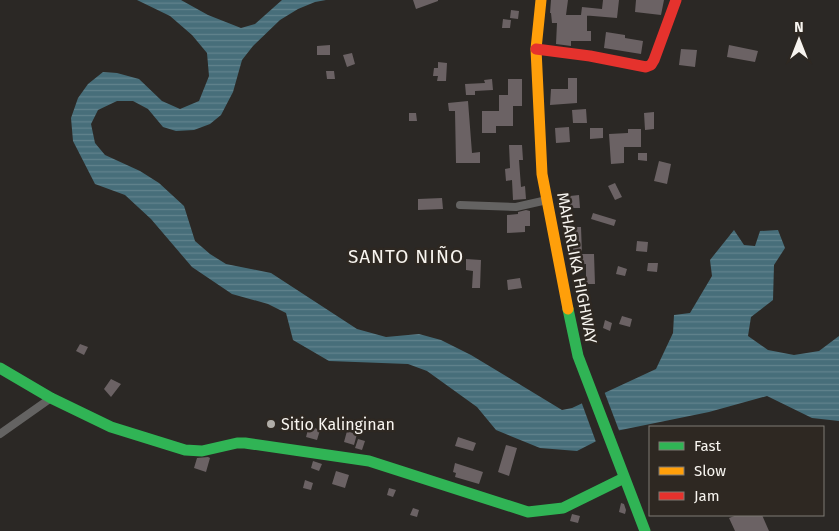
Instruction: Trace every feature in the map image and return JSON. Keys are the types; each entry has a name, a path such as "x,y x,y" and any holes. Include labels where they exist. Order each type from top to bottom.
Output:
{"main road":[{"name":"MAHARLIKA HIGHWAY","path":"541,0 536,49 542,174 547,200 578,356 645,531"},
{"path":"536,49 646,66 651,65 676,0"},
{"path":"0,368 51,398 111,427 185,450 202,451 245,443 369,461 528,512 563,508 624,478"}],"street":[{"path":"460,205 516,207 547,200"},
{"path":"0,434 51,398"}],"water":[{"path":"137,0 181,0 208,15 241,28 255,24 282,0 326,0 298,9 280,20 253,46 242,60 233,92 221,115 210,124 194,130 176,131 163,127 148,109 133,101 117,101 98,110 91,124 95,143 105,155 140,171 159,183 184,206 195,241 210,254 226,264 271,273 357,329 386,337 419,334 441,340 471,355 562,410 572,408 656,369 673,333 674,315 690,313 712,276 710,260 734,230 744,245 755,246 760,231 778,230 785,248 774,265 773,300 751,317 748,336 768,350 794,355 819,351 839,336 839,421 812,418 767,396 709,412 616,431 577,451 540,448 496,430 477,407 427,371 408,364 329,361 293,340 286,313 268,304 232,294 192,267 151,219 125,195 95,184 73,141 71,118 78,98 88,84 103,72 117,73 139,79 162,101 180,109 199,101 209,76 207,53 192,35 170,16"}],"pier":[{"path":"604,391 620,433 596,442 581,401"}],"building":[{"path":"413,0 438,0 438,1 416,9"},
{"path":"551,0 568,0 566,15 587,15 587,31 591,31 591,41 571,41 571,46 556,44 557,23 552,23 550,13"},
{"path":"603,0 619,0 617,18 581,15 582,7 602,9"},
{"path":"636,0 664,0 661,15 635,12"},
{"path":"511,10 519,11 518,19 510,18"},
{"path":"503,19 511,20 510,28 502,28"},
{"path":"606,32 625,35 625,38 643,41 641,54 604,48"},
{"path":"330,45 330,55 317,55 317,46"},
{"path":"729,45 758,51 755,62 727,57"},
{"path":"681,49 697,50 695,67 679,65"},
{"path":"352,53 355,64 347,67 343,55"},
{"path":"438,62 447,63 446,81 437,81 438,76 433,76 434,68 438,68"},
{"path":"326,71 334,71 335,79 327,79"},
{"path":"568,78 577,78 577,103 550,105 551,89 568,89"},
{"path":"492,79 493,90 475,91 475,95 466,95 465,84 485,83 484,80"},
{"path":"508,79 522,79 522,106 513,106 513,126 496,126 496,133 482,133 482,111 499,111 499,95 508,95"},
{"path":"468,101 472,153 480,152 480,163 456,163 455,111 449,111 448,103"},
{"path":"586,109 587,123 573,123 572,110"},
{"path":"654,112 654,129 645,130 644,113"},
{"path":"409,113 416,113 417,121 409,121"},
{"path":"569,127 570,142 556,143 555,128"},
{"path":"590,128 603,128 603,138 590,139"},
{"path":"628,129 641,129 641,147 624,147 624,163 611,164 609,134 628,133"},
{"path":"509,145 522,145 523,160 519,160 521,187 525,186 526,199 513,200 512,180 506,181 505,169 510,168"},
{"path":"638,153 647,153 647,161 638,160"},
{"path":"659,161 671,164 667,184 654,181"},
{"path":"615,183 622,197 615,200 608,186"},
{"path":"579,195 580,208 570,208 570,196"},
{"path":"442,198 443,209 418,210 418,199"},
{"path":"530,211 530,226 525,226 525,232 507,233 507,215 518,214 518,212"},
{"path":"593,213 616,220 614,226 591,219"},
{"path":"568,227 581,227 582,254 594,254 595,284 586,284 586,264 574,265 573,248 567,248"},
{"path":"637,241 648,242 647,252 636,251"},
{"path":"466,259 481,260 480,288 472,288 473,271 466,270"},
{"path":"648,263 658,263 657,272 647,271"},
{"path":"618,266 627,269 625,276 616,274"},
{"path":"520,278 522,288 508,290 507,280"},
{"path":"622,316 632,319 630,327 619,324"},
{"path":"605,320 612,323 610,331 603,328"},
{"path":"80,344 88,347 84,355 76,351"},
{"path":"111,379 121,384 111,397 104,389"},
{"path":"309,426 320,430 317,440 306,437"},
{"path":"347,431 357,434 354,445 344,442"},
{"path":"458,437 476,443 473,451 455,446"},
{"path":"358,439 365,441 362,450 355,448"},
{"path":"506,445 517,448 509,476 498,472"},
{"path":"197,458 210,458 206,472 194,468"},
{"path":"313,461 322,464 319,471 311,468"},
{"path":"455,463 483,472 479,484 455,477 456,473 453,472"},
{"path":"336,471 349,475 345,488 332,484"},
{"path":"305,480 313,483 311,490 303,488"},
{"path":"389,488 396,490 393,497 387,495"},
{"path":"621,503 624,504 625,514 619,512"},
{"path":"413,508 419,510 417,517 410,515"},
{"path":"572,514 580,516 578,523 570,521"},
{"path":"734,516 762,516 769,531 735,531 729,518"}],"traffic: fast":[{"path":"568,309 578,356 645,531"},
{"path":"0,368 51,398 111,427 185,450 202,451 245,443 369,461 528,512 563,508 624,478"}],"traffic: slow":[{"path":"541,0 536,49 542,174 568,309"}],"traffic: jam":[{"path":"536,49 590,56 646,67 651,65 654,60 676,0"}],"place":[{"name":"Sitio Kalinginan","path":"271,424"}],"district":[{"name":"SANTO NIÑO","path":"406,256"}]}
